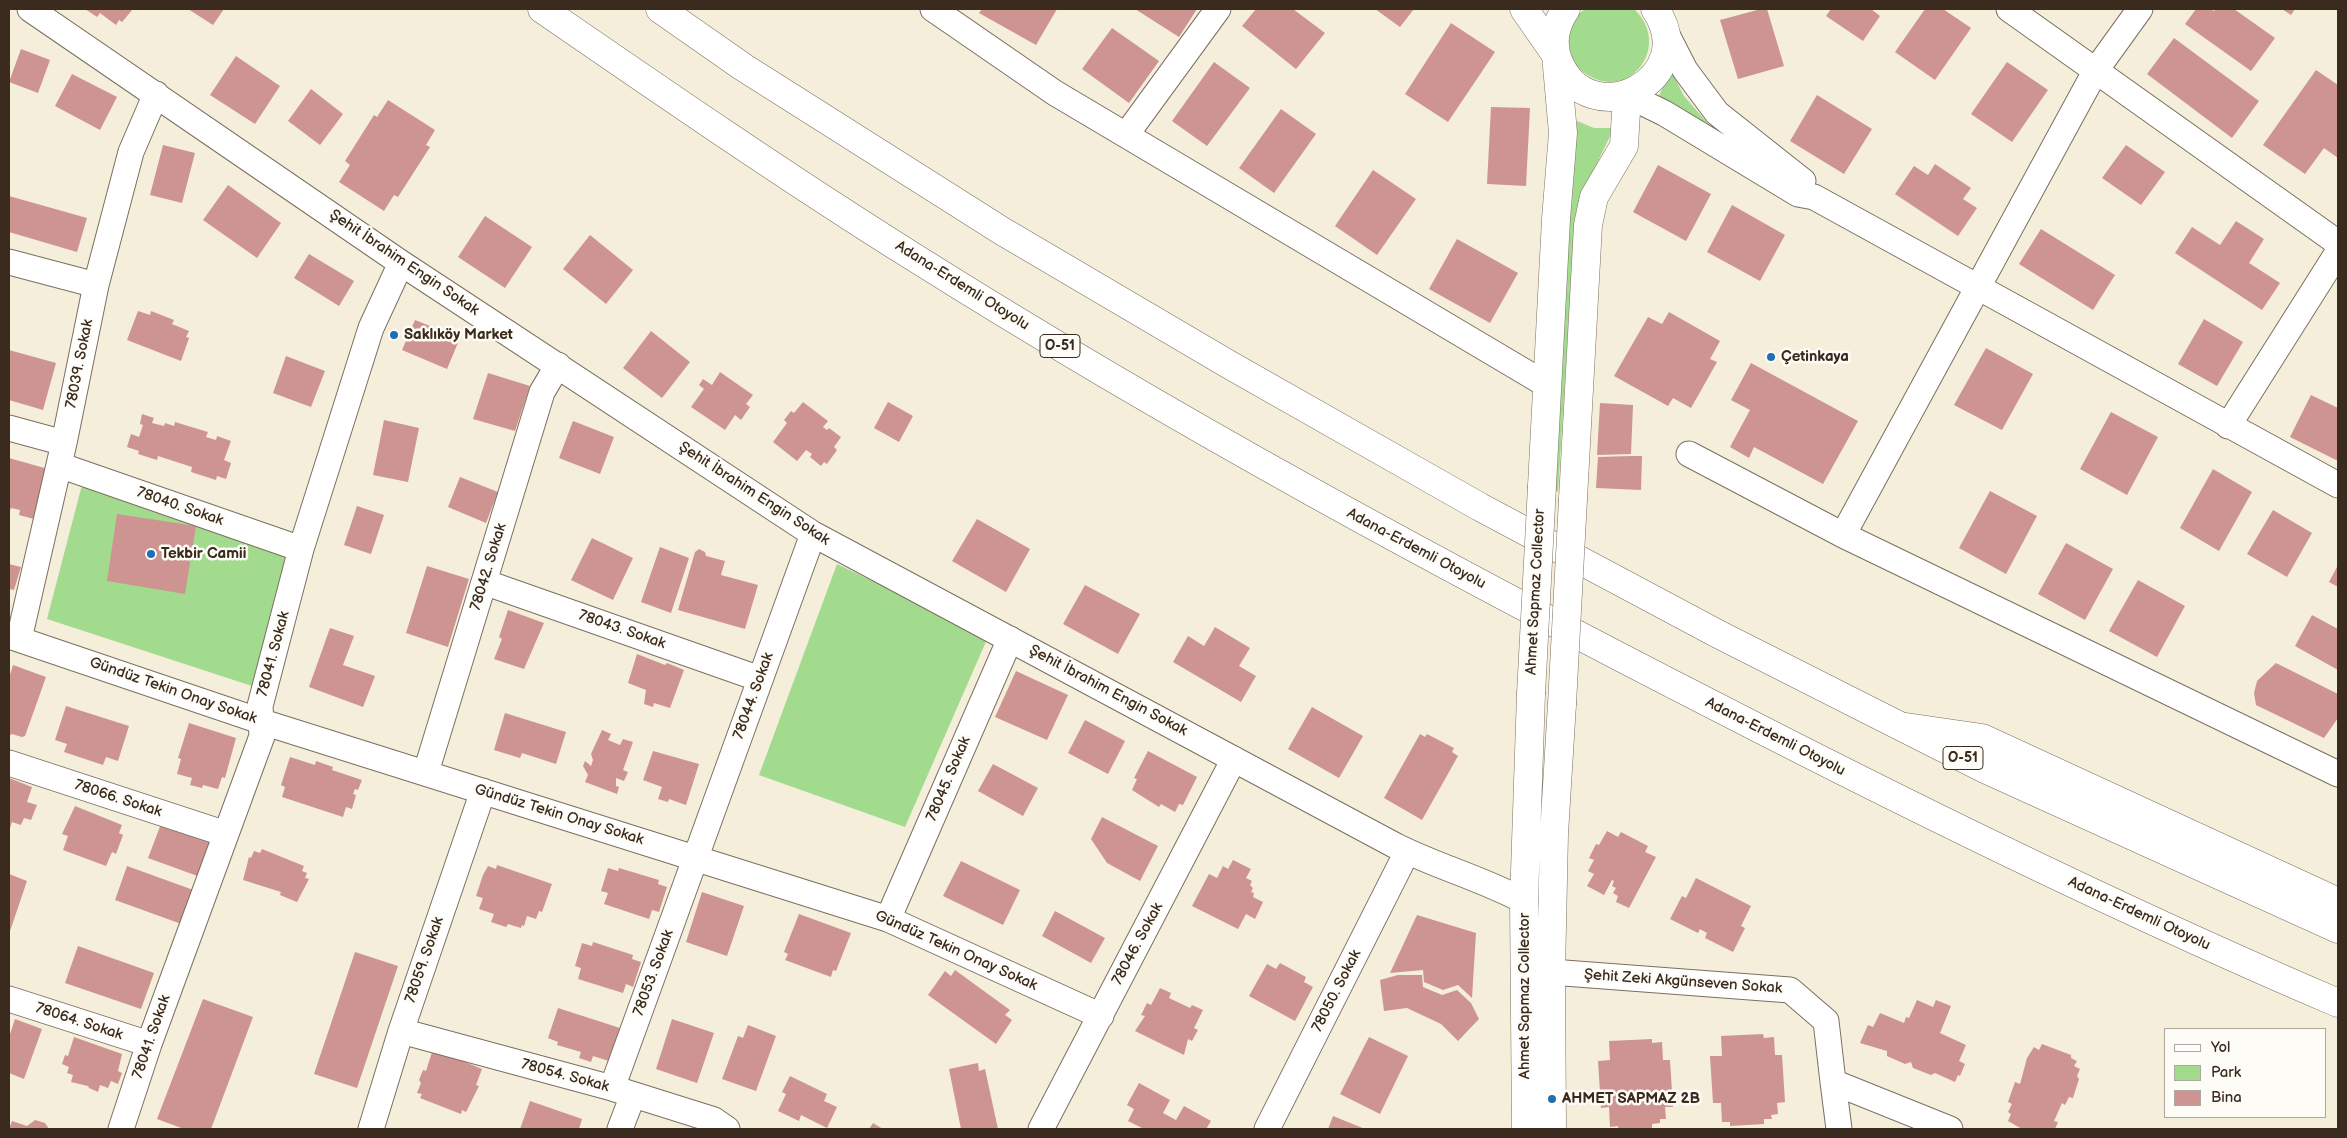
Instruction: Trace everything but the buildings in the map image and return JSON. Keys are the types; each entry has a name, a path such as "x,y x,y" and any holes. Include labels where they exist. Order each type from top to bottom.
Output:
{"main road":[{"name":"Adana-Erdemli Otoyolu","path":"542,9 779,170 914,258 1046,338 1332,503 1599,647 1896,799 2104,898 2338,1003"},
{"name":"O-51","path":"660,9 743,67 1002,231 1228,364 1488,511 1718,634 1985,770 2338,929"},
{"path":"1524,9 1556,55 1566,75 1583,90 1597,96 1612,98 1627,95 1642,88 1653,78 1662,64 1666,49 1666,33 1655,9"},
{"name":"Ahmet Sapmaz Collector","path":"1526,1129 1524,901 1531,694 1556,219 1563,133 1555,36 1560,18 1566,9"},
{"path":"1666,33 1677,9"},
{"name":"Ahmet Sapmaz Collector","path":"1552,1129 1551,972 1554,834 1588,225 1594,197 1624,146 1627,95"},
{"path":"1899,726 1982,738 2338,902"}],"street":[{"name":"Şehit İbrahim Engin Sokak","path":"30,9 401,263 813,534 1408,852 1524,901"},
{"path":"933,9 1056,93 1547,386"},
{"path":"1126,135 1218,9"},
{"path":"2009,9 2338,243"},
{"path":"1843,535 2096,70 2140,9"},
{"path":"1666,33 1685,70 1717,113 1804,182 1814,198"},
{"name":"78039. Sokak","path":"14,638 62,454 96,285 131,152 156,94"},
{"path":"1627,95 1664,113 1798,194 1814,198 2338,485"},
{"path":"2228,426 2338,252"},
{"path":"9,262 96,285"},
{"name":"78041. Sokak","path":"121,1129 149,1044 262,736 260,706 301,549 372,328 401,263"},
{"name":"78042. Sokak","path":"426,772 542,392 558,365"},
{"name":"78040. Sokak","path":"9,428 62,454 301,549"},
{"path":"1689,454 1843,535 2338,774"},
{"name":"78044. Sokak","path":"696,858 813,534"},
{"name":"78043. Sokak","path":"484,582 760,679"},
{"name":"Gündüz Tekin Onay Sokak","path":"14,638 260,721 888,919 1101,1016"},
{"name":"78045. Sokak","path":"888,919 1010,639"},
{"name":"78046. Sokak","path":"1051,1126 1101,1016 1234,759"},
{"name":"78066. Sokak","path":"9,763 226,834"},
{"name":"78059. Sokak","path":"371,1129 401,1031 483,791"},
{"name":"78050. Sokak","path":"1267,1129 1408,852"},
{"name":"78053. Sokak","path":"620,1129 623,1092 696,858"},
{"name":"Şehit Zeki Akgünseven Sokak","path":"1551,972 1790,990 1826,1021 1839,1129"},
{"name":"78064. Sokak","path":"9,999 149,1044"},
{"name":"78054. Sokak","path":"401,1031 623,1092 714,1120 727,1129"},
{"path":"1834,1082 1950,1129"}],"green space":[{"path":"1585,9 1634,9 1645,24 1649,39 1647,53 1641,66 1630,76 1617,81 1602,81 1586,74 1574,62 1570,50 1570,30 1574,20"},
{"path":"1670,69 1684,96 1710,126 1658,99"},
{"path":"1577,121 1594,128 1614,128 1599,159 1575,222 1558,492 1553,490 1567,218"},
{"path":"83,481 291,545 252,686 47,619"},
{"path":"837,564 988,637 905,827 759,775"}],"place":[{"name":"Saklıköy Market","path":"394,335"},
{"name":"Çetinkaya","path":"1771,357"},
{"name":"Tekbir Camii","path":"151,554"},
{"name":"AHMET SAPMAZ 2B","path":"1552,1099"}]}
